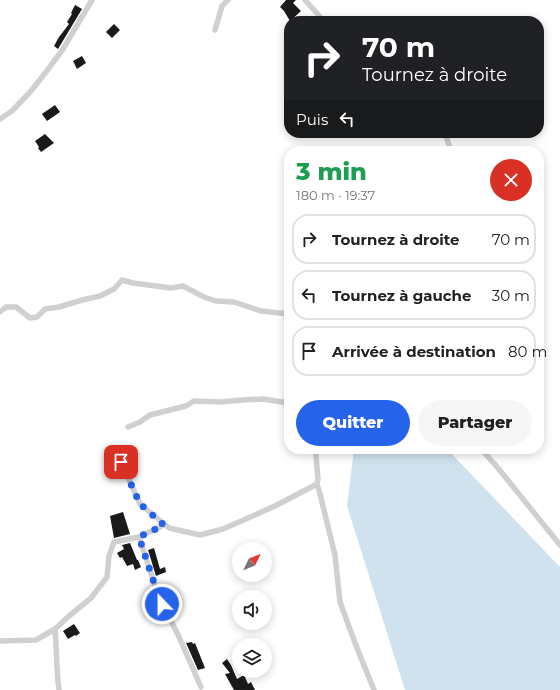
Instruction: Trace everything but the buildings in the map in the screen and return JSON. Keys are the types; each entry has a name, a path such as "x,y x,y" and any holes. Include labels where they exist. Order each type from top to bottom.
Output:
{"street":[{"path":"0,119 12,111 31,91 64,49 92,0"},
{"path":"215,30 222,6 228,0"},
{"path":"305,0 320,16"},
{"path":"0,312 6,307 16,307 30,318 37,317 45,309 59,307 100,296 114,289 122,280 171,288 183,286 204,297 216,301 234,302 261,311 284,313"},
{"path":"128,428 150,415 186,406 194,401 220,402 263,399 284,402"},
{"path":"316,454 317,484 335,555 340,602 374,690"},
{"path":"485,454 560,545"},
{"path":"121,462 140,504 169,528 200,535 224,529 275,506 317,484"},
{"path":"0,641 36,640 55,629 91,598 107,577 109,556 114,542 139,537 164,525"},
{"path":"139,537 158,595 179,637 201,687"},
{"path":"55,629 59,690"}],"water":[{"path":"353,454 452,454 560,567 560,690 405,690 347,506"}],"route":[{"path":"121,462 140,504 164,525 139,537 162,604"}]}
